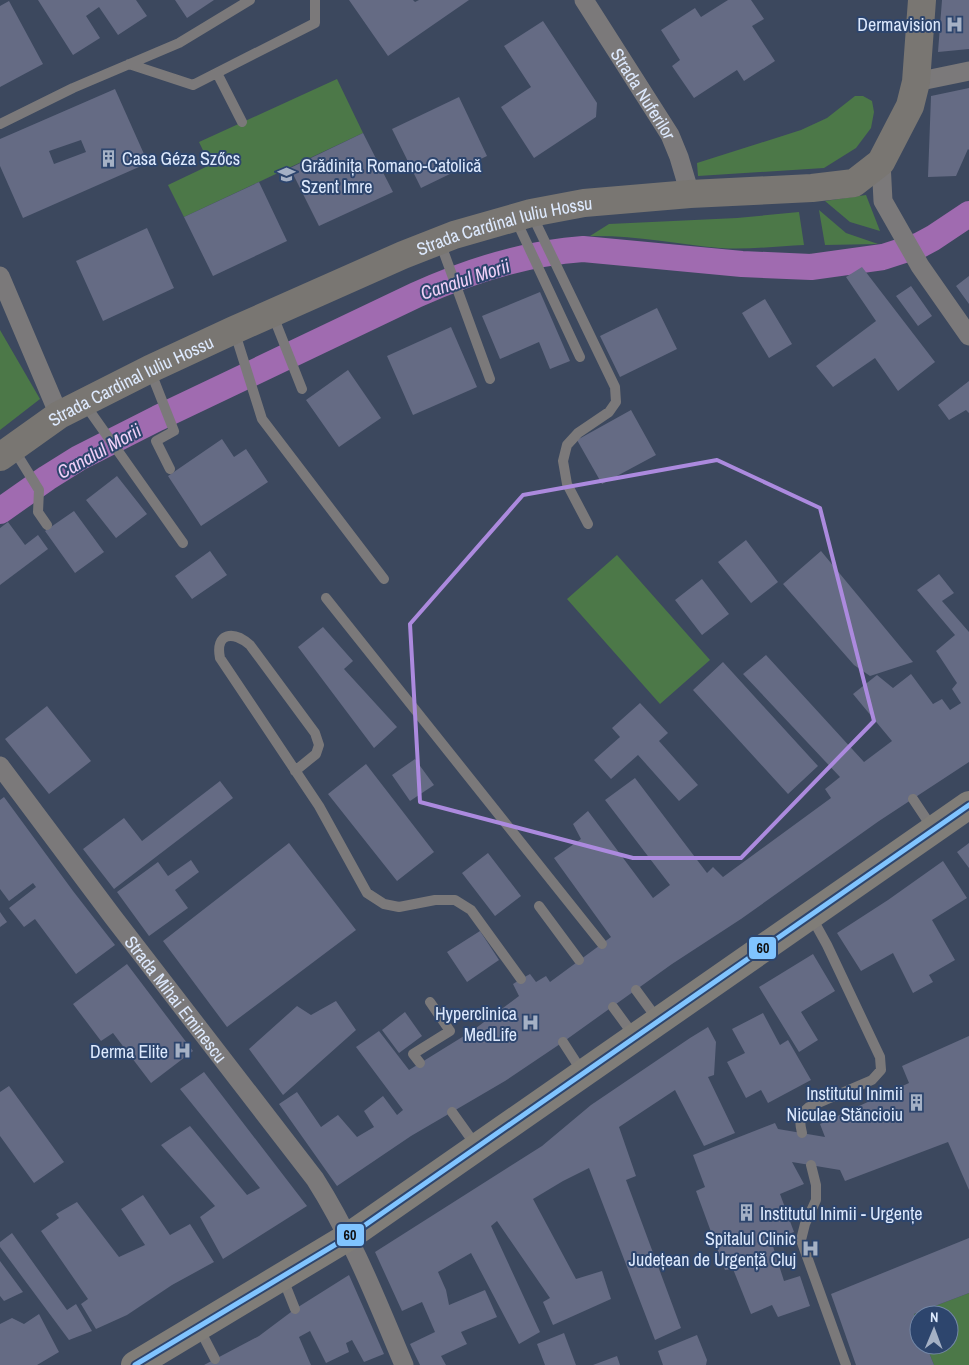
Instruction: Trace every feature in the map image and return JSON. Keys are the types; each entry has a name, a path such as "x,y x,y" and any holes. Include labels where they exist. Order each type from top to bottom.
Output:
{"main road":[{"path":"135,1365 348,1237 969,805"}],"street":[{"name":"Strada Nuferilor","path":"584,0 670,135 690,194"},
{"name":"Strada Cardinal Iuliu Hossu","path":"6,452 59,415 91,412 150,369 403,255 440,241 524,223 584,203 690,194 812,188 854,183 881,162 910,106 916,82 922,0"},
{"path":"916,82 969,71"},
{"path":"881,162 883,201 920,266 969,336"},
{"path":"0,276 59,415"},
{"name":"Strada Mihai Eminescu","path":"0,766 315,1179 330,1203 362,1266 404,1365"}],"lane":[{"path":"0,124 73,88 179,43 250,0"},
{"path":"129,64 193,85 315,23 315,0"},
{"path":"217,73 242,122"},
{"path":"524,223 543,237 615,387 616,402 609,412 578,433 568,445 563,461 567,484 588,524"},
{"path":"524,223 536,264 580,357"},
{"path":"440,241 490,379"},
{"path":"272,313 302,389"},
{"path":"234,330 262,419 384,579"},
{"path":"150,369 174,431 156,440 170,469"},
{"path":"91,412 182,543"},
{"path":"6,452 30,475 39,490 38,512 47,525"},
{"path":"326,598 602,944"},
{"path":"295,770 316,754 319,746 315,734 250,645 242,638 234,636 225,637 220,641 218,648 220,658 319,806 367,893 384,904 399,907 435,900 455,900 471,910 521,979"},
{"path":"913,799 934,830"},
{"path":"539,906 579,960"},
{"path":"802,1133 799,1122 802,1114 809,1108 872,1080 881,1070 880,1056 811,915"},
{"path":"636,990 659,1021"},
{"path":"420,1063 413,1054 450,1031 430,1002"},
{"path":"613,1007 635,1038"},
{"path":"563,1042 583,1074"},
{"path":"452,1112 477,1148"},
{"path":"810,1165 816,1185 816,1200 805,1224 801,1240 846,1365"},
{"path":"282,1276 295,1308"},
{"path":"199,1327 216,1359"}],"highlighted area":[{"path":"717,460 820,508 874,721 741,858 633,858 420,802 410,624 523,495"}],"green space":[{"path":"337,79 363,133 184,217 168,185 210,165 199,142"},
{"path":"855,96 863,96 872,101 874,112 871,128 856,148 824,168 698,176 697,163 801,130 827,118"},
{"path":"866,195 880,231 850,222 825,201"},
{"path":"819,210 846,233 878,244 825,245"},
{"path":"799,212 804,245 730,248 638,238 590,236 609,224 737,218"},
{"path":"0,330 40,399 0,430"},
{"path":"617,555 710,660 660,704 567,599"},
{"path":"969,1293 969,1365 934,1365 930,1355 959,1355 959,1305 938,1305"}],"building":[{"path":"38,0 136,0 147,16 118,35 99,7 86,16 100,38 73,55"},
{"path":"175,0 214,0 187,18"},
{"path":"349,0 413,0 415,2 419,0 469,0 388,56"},
{"path":"728,0 751,0 764,19 752,26 775,61 744,81 737,70 694,98 672,66 680,60 661,30 695,8 701,17"},
{"name":"Dermavision","path":"942,0 969,0 969,49 938,52"},
{"path":"9,1 43,64 0,87 0,6"},
{"path":"543,21 597,103 596,117 534,158 501,107 531,87 504,46"},
{"path":"969,88 969,150 956,176 928,177 931,96"},
{"name":"Casa Géza Szőcs","path":"115,89 148,163 23,218 0,166 0,139","holes":["81,140 86,152 54,164 49,151"]},
{"path":"459,97 487,156 421,188 392,129"},
{"path":"363,133 393,192 319,226 290,168"},
{"path":"259,182 287,241 213,276 184,217"},
{"path":"147,228 174,288 103,321 76,261"},
{"path":"862,267 935,362 898,391 875,358 833,387 816,366 876,321 846,277"},
{"path":"969,276 969,304 956,286"},
{"path":"911,286 932,316 918,326 896,296"},
{"path":"540,292 570,361 550,369 539,342 500,359 482,316"},
{"path":"765,299 792,344 769,358 742,313"},
{"path":"657,308 677,349 620,377 600,336"},
{"path":"451,327 477,387 413,415 387,356"},
{"path":"348,370 381,418 339,447 306,400"},
{"path":"969,381 969,413 966,410 949,420 938,405"},
{"path":"631,410 656,455 602,484 577,440"},
{"path":"222,439 234,457 246,449 268,482 201,526 168,476"},
{"path":"117,476 147,514 116,538 86,500"},
{"path":"74,511 104,552 75,573 45,531"},
{"path":"8,522 25,545 38,535 48,549 0,585 0,528"},
{"path":"746,540 778,582 751,603 718,562"},
{"path":"210,551 227,575 192,599 175,576"},
{"path":"821,551 913,662 870,676 854,665 783,584"},
{"path":"939,574 954,593 942,601 969,632 969,762 879,821 741,919 672,964 505,1081 411,1136 337,1186 279,1104 297,1092 321,1127 338,1115 357,1137 374,1127 364,1111 383,1096 397,1115 403,1110 356,1047 379,1031 409,1070 472,1031 519,996 513,984 530,974 536,982 546,976 550,982 611,937 554,858 581,839 573,824 588,811 653,898 670,885 605,800 635,778 707,873 713,867 723,877 831,798 825,789 840,777 743,674 766,655 864,762 892,741 853,694 877,675 893,688 911,674 933,704 942,699 950,710 961,703 952,689 957,683 936,651 955,635 917,590"},
{"path":"702,579 729,614 702,635 675,600"},
{"path":"323,627 353,661 344,669 397,727 374,748 298,647"},
{"path":"723,662 818,766 788,794 693,690"},
{"path":"640,703 668,733 659,741 698,785 679,801 638,755 611,779 594,760 620,737 612,728"},
{"path":"47,706 91,761 49,794 5,739"},
{"path":"415,759 434,785 410,801 392,775"},
{"path":"366,764 434,852 397,881 328,794"},
{"path":"220,781 233,798 114,889 83,849 124,818 142,841"},
{"path":"4,797 115,945 76,974 35,919 24,927 9,908 36,887 33,883 9,901 0,889 0,800"},
{"path":"289,843 356,930 227,1027 163,941"},
{"path":"969,843 969,868 957,852"},
{"path":"488,853 521,896 495,916 462,873"},
{"path":"191,860 199,872 175,890 188,908 149,936 117,892 158,862 168,876"},
{"path":"943,861 967,898 932,920 955,960 929,975 933,982 913,993 893,953 861,971 837,933"},
{"path":"0,912 7,922 0,927"},
{"path":"480,931 499,960 467,982 447,952"},
{"path":"813,954 835,991 801,1012 818,1040 799,1052 759,987"},
{"path":"127,964 193,1051 151,1083 113,1033 101,1041 73,1004"},
{"path":"336,1001 356,1030 283,1095 249,1049 297,1006 311,1015"},
{"path":"405,1012 422,1036 399,1053 382,1030"},
{"path":"763,1013 780,1045 788,1040 811,1080 768,1103 761,1090 746,1098 727,1062 745,1053 732,1029"},
{"path":"708,1027 716,1042 714,1075 708,1077 735,1133 704,1146 675,1090 619,1127 636,1176 626,1180 681,1328 655,1340 589,1168 533,1199 576,1279 602,1271 611,1299 553,1325 543,1302 550,1298 497,1221 491,1226 540,1332 519,1344 471,1253 438,1272 446,1290 449,1305 485,1290 497,1317 461,1332 467,1344 441,1356 446,1365 420,1365 410,1344 435,1332 422,1302 402,1311 375,1252 542,1146 591,1105"},
{"path":"969,1036 969,1190 948,1142 845,1181 840,1170 792,1162 804,1184 780,1194 794,1232 771,1240 784,1281 800,1276 810,1306 778,1317 772,1305 751,1314 733,1269 725,1270 696,1191 705,1187 693,1155 775,1123 778,1129 825,1137 820,1124 909,1083 902,1066"},
{"path":"204,1072 307,1206 223,1259 200,1217 215,1206 161,1145 190,1126 247,1195 260,1188 180,1089"},
{"path":"9,1086 64,1162 34,1183 0,1136 0,1092"},
{"path":"143,1195 170,1235 190,1224 214,1262 172,1285 127,1315 96,1329 81,1304 88,1299 41,1231 59,1218 56,1214 77,1202 119,1257 145,1245 121,1209"},
{"path":"12,1233 67,1310 76,1304 92,1331 69,1340 0,1247 0,1242"},
{"path":"969,1238 969,1293 938,1305 909,1305 909,1355 930,1355 934,1365 856,1365 831,1294"},
{"path":"0,1261 23,1292 4,1301 0,1296"},
{"path":"349,1275 384,1354 364,1362 352,1340 346,1343 349,1352 326,1363 310,1331 299,1337 311,1365 204,1365 259,1336 295,1309"},
{"path":"39,1314 59,1352 37,1365 0,1365 0,1324 12,1318 24,1324"},
{"path":"564,1333 576,1365 545,1365 537,1344"},
{"path":"697,1335 707,1360 706,1365 663,1365 658,1351"},
{"path":"617,1356 620,1365 593,1365"}],"waterway":[{"name":"Canalul Morii","path":"0,511 79,458 158,418 416,295 476,271 519,259 583,249 742,264 811,267 883,257 920,245 969,214"}],"transit line":[{"name":"60","path":"135,1365 348,1237 969,805"}],"place":[{"name":"Dermavision","path":"955,24"},
{"name":"Casa Géza Szőcs","path":"108,158"},
{"name":"Grădinița Romano-Catolică Szent Imre","path":"287,175"},
{"name":"Hyperclinica MedLife","path":"531,1023"},
{"name":"Derma Elite","path":"182,1051"},
{"name":"Institutul Inimii Niculae Stăncioiu","path":"917,1103"},
{"name":"Institutul Inimii - Urgențe","path":"746,1213"},
{"name":"Spitalul Clinic Județean de Urgență Cluj","path":"810,1248"}]}
